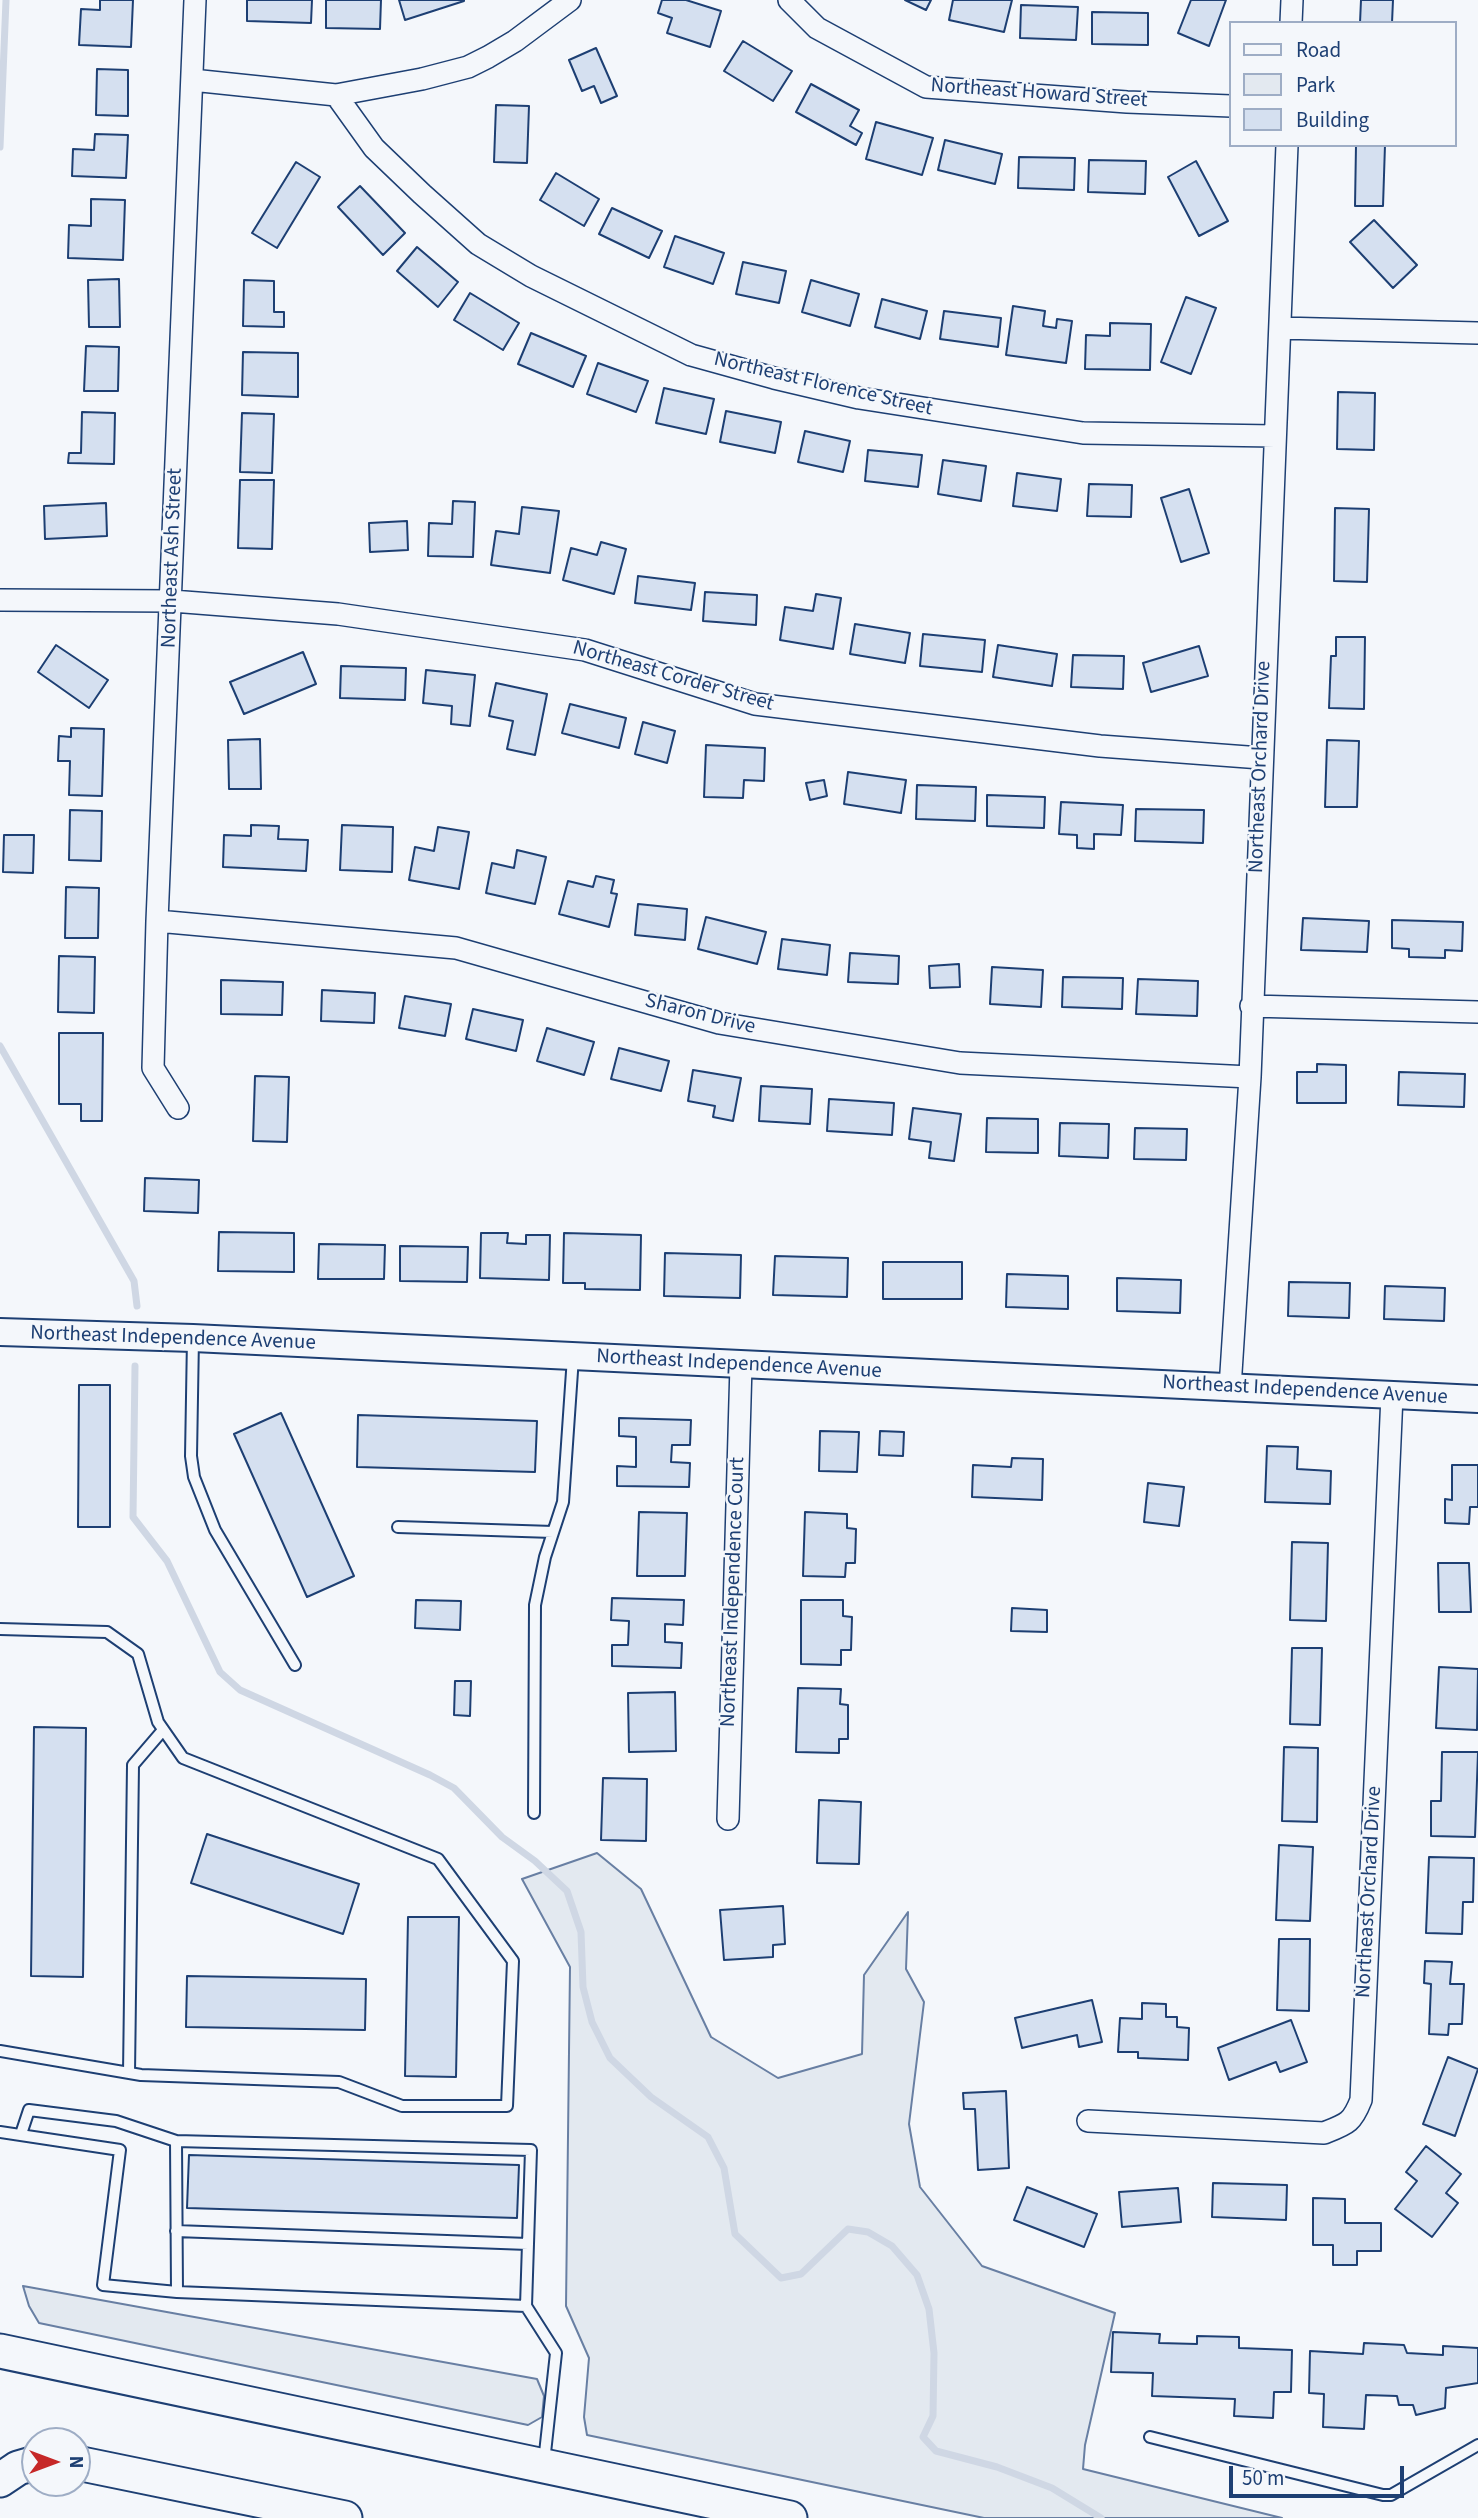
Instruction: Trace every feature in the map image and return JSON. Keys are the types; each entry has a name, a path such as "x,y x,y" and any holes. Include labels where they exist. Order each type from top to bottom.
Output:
{"main road":[{"path":"0,2351 790,2518"},
{"path":"0,2447 21,2451"},
{"path":"91,2466 345,2518"},
{"path":"0,2480 21,2467"}],"street":[{"name":"Northeast Ash Street","path":"178,1108 153,1068 195,0"},
{"path":"192,80 336,95 422,79 468,67 515,41 570,0"},
{"name":"Northeast Howard Street","path":"789,0 817,28 926,88 1127,102 1230,106"},
{"path":"1291,21 1292,0"},
{"name":"Northeast Florence Street","path":"336,95 374,148 478,244 531,276 691,355 774,378 859,397 1083,433 1275,436"},
{"name":"Northeast Orchard Drive","path":"1230,1388 1250,1077 1287,147"},
{"path":"1280,328 1478,333"},
{"name":"Northeast Corder Street","path":"0,600 172,601 338,614 585,650 755,705 1100,746 1261,758"},
{"name":"Sharon Drive","path":"157,921 456,948 719,1023 960,1063 1250,1077"},
{"path":"1251,1006 1478,1012"},
{"name":"Northeast Independence Avenue","path":"0,1332 192,1338 1478,1399"},
{"name":"Northeast Independence Court","path":"728,1819 741,1365"},
{"name":"Northeast Orchard Drive","path":"1088,2121 1324,2133 1354,2117 1361,2100 1392,1395"}],"lane":[{"path":"192,1338 191,1456 194,1477 215,1530 295,1665"},
{"path":"534,1813 535,1605 545,1557 562,1502 573,1357"},
{"path":"398,1527 553,1532"},
{"path":"0,1629 107,1632 138,1654 158,1722 183,1758 438,1859 513,1961 507,2106 402,2106 339,2082 129,2073 0,2050"},
{"path":"129,2073 133,1765 163,1730"},
{"path":"21,2134 29,2110 116,2121 176,2141 531,2150 526,2306 556,2353 544,2466"},
{"path":"0,2132 120,2150 103,2285 177,2292 526,2306"},
{"path":"176,2141 177,2292"},
{"path":"176,2231 528,2244"},
{"path":"1150,2437 1383,2496 1391,2495 1478,2445"}],"green space":[{"path":"597,1853 641,1889 711,2037 778,2078 862,2054 864,1975 908,1912 906,1969 924,2002 909,2124 920,2187 982,2266 1115,2313 1085,2445 1083,2469 1282,2518 984,2518 587,2435 584,2417 589,2358 566,2306 570,1967 522,1879"},
{"path":"23,2286 537,2379 544,2396 542,2417 528,2425 39,2323 29,2306"}],"building":[{"path":"100,0 133,0 131,47 79,45 81,9 100,10"},
{"path":"247,0 312,0 311,23 247,21"},
{"path":"326,0 381,0 380,29 326,28"},
{"path":"399,0 464,0 464,1 405,20"},
{"path":"662,0 686,0 721,11 710,47 667,33 672,18 658,13"},
{"path":"905,0 931,0 926,10"},
{"path":"953,0 1012,0 1004,32 949,20"},
{"path":"1191,0 1226,0 1209,46 1178,33"},
{"path":"1361,0 1393,0 1392,21 1360,21"},
{"path":"1021,5 1078,7 1076,40 1020,38"},
{"path":"1092,12 1148,13 1148,45 1092,44"},
{"path":"743,41 792,71 773,101 724,71"},
{"path":"596,48 617,96 601,103 594,86 582,91 569,60"},
{"path":"97,69 128,70 128,116 96,115"},
{"path":"811,84 859,110 850,126 862,133 856,145 796,112"},
{"path":"496,105 529,106 527,163 494,162"},
{"path":"876,122 933,138 922,175 866,159"},
{"path":"95,134 128,135 126,178 72,176 73,149 94,150"},
{"path":"945,140 1002,154 995,184 938,170"},
{"path":"1356,147 1385,147 1383,206 1355,206"},
{"path":"1019,157 1075,158 1074,190 1018,188"},
{"path":"1089,160 1146,161 1145,194 1088,192"},
{"path":"1196,161 1228,221 1199,236 1168,177"},
{"path":"296,162 320,177 277,248 252,233"},
{"path":"556,173 599,199 584,226 540,200"},
{"path":"360,186 405,233 383,255 338,207"},
{"path":"91,199 125,200 123,260 68,258 69,225 91,226"},
{"path":"612,208 662,231 649,258 599,234"},
{"path":"1374,220 1417,265 1393,288 1350,242"},
{"path":"675,236 724,253 713,284 664,267"},
{"path":"417,247 458,282 438,307 397,271"},
{"path":"743,262 786,271 779,303 736,294"},
{"path":"119,279 120,327 89,327 88,280"},
{"path":"244,280 274,281 274,312 284,312 284,327 243,326"},
{"path":"811,280 859,294 850,326 802,312"},
{"path":"470,293 519,323 503,350 454,320"},
{"path":"1186,297 1216,308 1191,374 1161,362"},
{"path":"882,299 927,311 920,339 875,327"},
{"path":"1013,306 1045,311 1043,326 1056,328 1057,319 1072,321 1066,363 1006,355"},
{"path":"944,311 1001,318 998,347 940,339"},
{"path":"1110,323 1151,324 1150,370 1085,369 1086,335 1110,336"},
{"path":"531,333 586,356 573,387 518,364"},
{"path":"86,346 119,347 118,391 84,391"},
{"path":"243,352 298,353 298,397 242,395"},
{"path":"598,363 648,381 636,412 587,394"},
{"path":"664,388 714,399 706,434 656,423"},
{"path":"1338,392 1375,393 1374,450 1337,449"},
{"path":"726,411 781,422 775,453 720,442"},
{"path":"82,412 115,413 114,464 68,463 69,453 81,453"},
{"path":"242,413 274,414 272,473 240,472"},
{"path":"805,431 850,441 843,472 798,462"},
{"path":"868,450 922,455 918,487 865,481"},
{"path":"943,460 986,466 981,501 938,494"},
{"path":"1017,473 1061,479 1057,511 1013,506"},
{"path":"240,480 274,480 272,549 238,548"},
{"path":"1089,484 1132,485 1131,517 1087,516"},
{"path":"1189,489 1209,553 1181,562 1161,498"},
{"path":"453,501 475,502 473,557 428,556 429,523 452,524"},
{"path":"106,503 107,536 45,539 44,506"},
{"path":"522,507 559,511 550,573 491,565 496,531 519,534"},
{"path":"1335,508 1369,509 1367,582 1334,581"},
{"path":"407,521 408,550 370,552 369,523"},
{"path":"601,542 626,549 614,594 563,580 571,548 597,555"},
{"path":"638,576 695,583 691,610 635,603"},
{"path":"705,592 757,595 756,625 703,621"},
{"path":"816,594 841,598 833,649 780,640 785,607 813,611"},
{"path":"855,624 910,633 905,663 850,654"},
{"path":"923,634 985,640 982,672 920,666"},
{"path":"1336,637 1365,637 1364,709 1329,708 1331,656 1336,656"},
{"path":"56,645 108,680 89,708 38,672"},
{"path":"998,645 1057,654 1052,686 993,677"},
{"path":"1199,646 1208,676 1151,692 1143,663"},
{"path":"303,652 316,684 244,714 230,682"},
{"path":"1073,655 1124,656 1123,689 1071,687"},
{"path":"341,666 406,668 405,700 340,698"},
{"path":"426,670 475,675 470,726 451,724 452,706 423,703"},
{"path":"496,683 547,694 535,755 507,749 513,721 489,716"},
{"path":"570,704 626,718 619,748 562,733"},
{"path":"643,722 675,731 667,763 635,754"},
{"path":"71,728 104,729 102,796 69,795 70,761 58,761 59,736 71,737"},
{"path":"260,739 261,789 229,789 228,740"},
{"path":"1327,740 1359,741 1357,807 1325,807"},
{"path":"706,745 765,748 764,781 744,780 743,798 704,797"},
{"path":"848,772 906,780 901,813 844,804"},
{"path":"824,780 827,796 810,800 806,783"},
{"path":"917,785 976,787 975,821 916,819"},
{"path":"987,795 1045,797 1044,828 987,826"},
{"path":"1061,802 1123,805 1121,835 1094,834 1094,849 1077,848 1077,835 1059,834"},
{"path":"1136,809 1204,810 1203,843 1135,841"},
{"path":"70,810 102,811 101,861 69,860"},
{"path":"251,825 279,826 278,839 308,840 306,871 223,867 224,835 251,836"},
{"path":"342,825 393,827 392,872 340,870"},
{"path":"438,827 469,832 459,889 409,880 415,847 434,851"},
{"path":"4,835 34,835 33,873 3,872"},
{"path":"517,850 546,857 535,904 486,893 492,863 514,868"},
{"path":"596,876 614,880 611,893 617,894 609,927 559,914 568,881 593,887"},
{"path":"66,887 99,888 98,938 65,938"},
{"path":"638,904 687,909 685,940 635,935"},
{"path":"706,917 766,932 757,964 698,949"},
{"path":"1303,918 1369,921 1367,952 1301,950"},
{"path":"1392,920 1463,922 1462,951 1445,950 1445,958 1409,957 1409,949 1392,948"},
{"path":"782,939 830,945 827,975 778,969"},
{"path":"850,953 899,956 898,984 848,982"},
{"path":"59,956 95,957 94,1013 58,1012"},
{"path":"959,964 960,987 930,988 929,966"},
{"path":"992,967 1043,970 1041,1007 990,1004"},
{"path":"1063,977 1123,978 1122,1009 1062,1007"},
{"path":"1138,979 1198,981 1197,1016 1136,1014"},
{"path":"221,980 283,982 282,1015 221,1014"},
{"path":"322,990 375,993 374,1023 321,1021"},
{"path":"405,996 451,1004 445,1036 399,1028"},
{"path":"473,1009 523,1020 516,1051 466,1039"},
{"path":"547,1028 594,1042 584,1075 537,1061"},
{"path":"59,1033 103,1033 102,1121 81,1121 81,1104 59,1104"},
{"path":"619,1048 669,1061 661,1091 611,1079"},
{"path":"1317,1064 1346,1065 1346,1103 1297,1103 1297,1072 1317,1072"},
{"path":"693,1070 741,1078 733,1121 713,1117 715,1106 688,1101"},
{"path":"1399,1072 1465,1074 1464,1107 1398,1105"},
{"path":"255,1076 289,1077 287,1142 253,1141"},
{"path":"761,1086 812,1089 810,1124 759,1121"},
{"path":"829,1099 894,1103 892,1135 827,1131"},
{"path":"913,1108 961,1114 954,1161 929,1158 931,1142 909,1139"},
{"path":"987,1118 1038,1119 1038,1153 986,1152"},
{"path":"1060,1123 1109,1124 1108,1158 1059,1156"},
{"path":"1135,1128 1187,1129 1186,1160 1134,1159"},
{"path":"145,1178 199,1180 198,1213 144,1211"},
{"path":"219,1232 294,1233 294,1272 218,1271"},
{"path":"481,1233 508,1233 507,1243 526,1244 526,1235 550,1235 549,1280 480,1278"},
{"path":"564,1233 641,1235 640,1290 585,1289 585,1283 563,1283"},
{"path":"319,1244 385,1245 384,1279 318,1279"},
{"path":"400,1246 468,1247 467,1282 400,1281"},
{"path":"665,1253 741,1255 740,1298 664,1296"},
{"path":"775,1256 848,1258 847,1297 773,1295"},
{"path":"883,1262 962,1262 962,1299 883,1299"},
{"path":"1007,1274 1068,1276 1068,1309 1006,1307"},
{"path":"1117,1278 1181,1280 1180,1313 1117,1311"},
{"path":"1289,1282 1350,1283 1349,1318 1288,1316"},
{"path":"1385,1286 1445,1288 1444,1321 1384,1319"},
{"path":"79,1385 110,1385 110,1527 78,1527"},
{"path":"281,1413 354,1576 307,1597 234,1434"},
{"path":"358,1415 537,1421 535,1472 357,1467"},
{"path":"619,1418 691,1420 690,1445 672,1445 671,1462 690,1463 689,1487 617,1486 617,1466 636,1467 636,1437 619,1436"},
{"path":"820,1431 859,1432 857,1472 819,1471"},
{"path":"880,1431 904,1432 903,1456 879,1455"},
{"path":"1267,1446 1298,1447 1297,1469 1331,1471 1330,1504 1265,1502"},
{"path":"1012,1458 1043,1459 1042,1500 972,1497 973,1465 1011,1467"},
{"path":"1452,1465 1478,1465 1478,1507 1470,1507 1469,1524 1445,1523 1445,1499 1452,1500"},
{"path":"1148,1483 1184,1487 1179,1526 1144,1522"},
{"path":"639,1512 687,1513 685,1576 637,1576"},
{"path":"805,1512 847,1514 847,1528 856,1529 855,1563 846,1563 845,1577 803,1576"},
{"path":"1292,1542 1328,1543 1326,1621 1290,1620"},
{"path":"1438,1563 1469,1563 1471,1612 1439,1612"},
{"path":"612,1598 684,1600 683,1625 665,1624 665,1642 682,1643 681,1668 612,1666 612,1645 628,1645 629,1621 611,1620"},
{"path":"416,1600 461,1601 460,1630 415,1628"},
{"path":"801,1600 843,1600 843,1616 852,1617 851,1650 841,1650 841,1665 801,1664"},
{"path":"1012,1608 1047,1610 1047,1632 1011,1631"},
{"path":"1292,1648 1322,1648 1320,1725 1290,1724"},
{"path":"1439,1667 1478,1669 1477,1730 1436,1728"},
{"path":"455,1681 471,1681 470,1716 454,1715"},
{"path":"798,1688 841,1689 840,1704 848,1705 848,1739 839,1739 839,1753 796,1752"},
{"path":"675,1692 676,1751 629,1752 628,1693"},
{"path":"34,1727 86,1728 83,1977 31,1976"},
{"path":"1284,1747 1318,1748 1317,1822 1282,1821"},
{"path":"1442,1752 1478,1752 1475,1837 1431,1836 1431,1801 1441,1801"},
{"path":"603,1778 647,1779 646,1841 601,1840"},
{"path":"819,1800 861,1802 859,1864 817,1863"},
{"path":"207,1834 359,1884 343,1934 191,1883"},
{"path":"1279,1845 1313,1847 1310,1921 1276,1920"},
{"path":"1429,1857 1474,1858 1473,1902 1463,1902 1462,1934 1426,1933"},
{"path":"783,1906 785,1944 773,1945 773,1957 724,1960 720,1910"},
{"path":"408,1917 459,1917 456,2077 405,2076"},
{"path":"1279,1939 1310,1939 1309,2011 1277,2010"},
{"path":"1425,1961 1452,1962 1450,1984 1464,1984 1462,2024 1449,2024 1448,2035 1429,2034 1431,1984 1424,1983"},
{"path":"187,1976 366,1979 365,2030 186,2027"},
{"path":"1092,2000 1102,2042 1079,2047 1077,2035 1022,2048 1015,2018"},
{"path":"1142,2003 1166,2004 1166,2017 1177,2017 1177,2027 1189,2028 1188,2060 1138,2058 1138,2052 1118,2052 1120,2018 1142,2019"},
{"path":"1291,2020 1307,2062 1280,2072 1276,2062 1229,2080 1218,2048"},
{"path":"1448,2057 1478,2069 1455,2136 1423,2124"},
{"path":"1006,2091 1009,2168 978,2170 975,2109 964,2109 963,2093"},
{"path":"1426,2146 1461,2174 1446,2193 1458,2203 1432,2237 1395,2209 1417,2181 1406,2172"},
{"path":"189,2155 519,2165 517,2218 187,2208"},
{"path":"1213,2183 1287,2185 1286,2220 1212,2217"},
{"path":"1027,2187 1097,2214 1084,2247 1014,2220"},
{"path":"1178,2188 1181,2222 1122,2227 1119,2192"},
{"path":"1313,2198 1345,2199 1345,2223 1381,2223 1381,2251 1357,2251 1357,2265 1333,2265 1333,2245 1313,2245"},
{"path":"1113,2332 1160,2334 1159,2343 1197,2344 1197,2336 1239,2337 1239,2348 1292,2350 1291,2392 1274,2392 1273,2418 1234,2416 1235,2399 1152,2396 1153,2373 1111,2372"},
{"path":"1364,2343 1404,2345 1407,2353 1443,2355 1443,2346 1478,2348 1478,2383 1446,2388 1445,2408 1416,2415 1413,2405 1399,2405 1397,2396 1366,2395 1364,2429 1323,2427 1324,2394 1309,2393 1310,2351 1363,2354"}],"waterway":[{"path":"0,147 6,0"},
{"path":"0,1046 134,1281 137,1306"},
{"path":"135,1366 133,1517 167,1561 220,1672 240,1690 454,1788 502,1837 535,1861 567,1891 581,1932 583,1987 592,2022 610,2058 651,2097 708,2137 724,2168 735,2234 781,2278 801,2274 848,2229 868,2232 892,2246 917,2275 929,2309 934,2353 933,2416 923,2437 936,2451 997,2467 1052,2488 1101,2518"}]}
